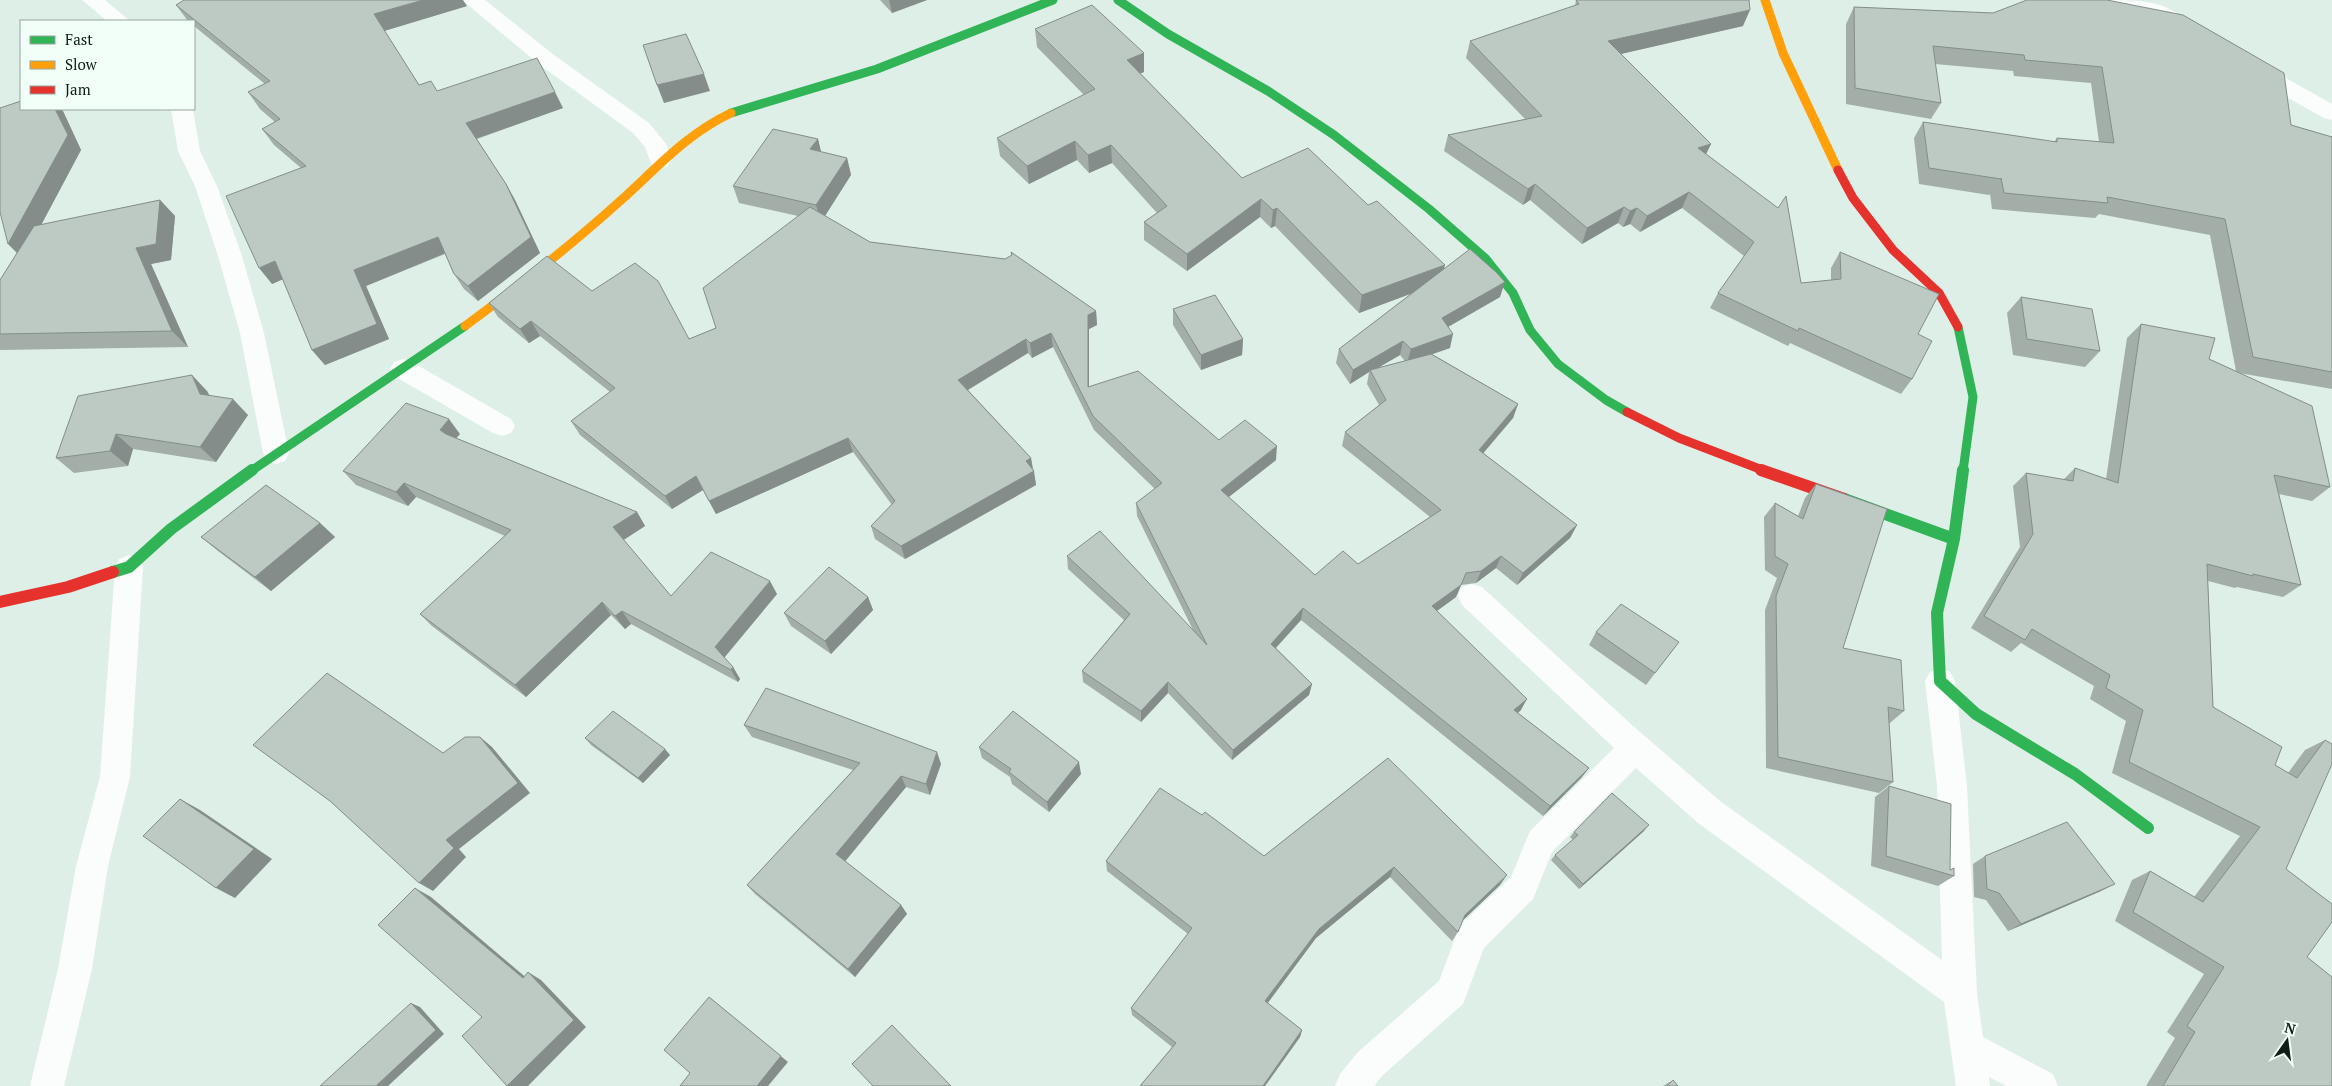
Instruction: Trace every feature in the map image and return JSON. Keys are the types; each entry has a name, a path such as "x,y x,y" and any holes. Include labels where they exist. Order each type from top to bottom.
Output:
{"street":[{"path":"92,0 119,20"},
{"path":"472,0 547,60 641,128 656,146 660,161"},
{"path":"0,602 68,587 129,567 171,529 276,453 403,369 500,300 620,201 676,146 726,115 756,103 798,94 853,77 962,38 1053,0"},
{"path":"1118,0 1168,34 1268,91 1334,135 1429,209 1486,259 1513,293 1530,330 1558,364 1606,400 1656,428 1724,456 1954,539"},
{"path":"1765,0 1783,53 1822,138 1853,198 1893,250 1939,293 1958,326 1973,396 1954,539 1937,612 1940,681 1952,786 1960,993 1973,1086"},
{"path":"2120,0 2156,11 2196,36"},
{"path":"2238,60 2332,113"},
{"path":"182,110 189,151 206,186 230,256 252,333 276,453"},
{"path":"403,369 502,426"},
{"path":"47,1086 75,969 92,866 115,777 129,567"},
{"path":"1472,596 1634,748 1709,812 1960,993"},
{"path":"1940,681 1976,714 2074,774 2148,828"},
{"path":"1352,1086 1370,1064 1451,992 1472,937 1522,888 1541,842 1634,748"},
{"path":"1966,1046 2041,1086"}],"building":[{"path":"184,0 423,0 374,14 419,85 431,81 437,91 537,58 555,92 466,123 506,184 531,237 468,286 454,274 438,237 354,270 377,324 312,350 275,261 259,268 226,196 306,166 262,129 280,119 248,92 270,81 176,5"},
{"path":"1576,0 1749,0 1750,10 1608,41 1711,144 1698,148 1778,208 1786,196 1801,283 1841,279 1840,252 1939,294 1918,334 1932,341 1912,379 1799,328 1798,331 1718,293 1754,242 1689,192 1647,216 1637,208 1630,211 1624,207 1587,228 1535,184 1528,189 1448,135 1542,116 1470,41 1579,4"},
{"path":"2027,0 2107,0 2183,15 2284,73 2291,125 2332,137 2332,372 2253,357 2225,219 2107,197 2108,203 2004,193 2001,178 1929,168 1923,122 2057,142 2057,138 2114,143 2102,67 2025,60 2024,55 1933,46 1941,103 1855,88 1854,7 1993,13"},
{"path":"1092,5 1144,53 1127,60 1242,178 1308,148 1368,205 1377,201 1445,265 1362,295 1277,208 1273,210 1261,199 1187,254 1144,222 1167,206 1111,145 1088,155 1075,141 1027,166 997,138 1095,89 1035,29"},
{"path":"686,34 704,74 657,85 643,45"},
{"path":"20,101 20,110 56,110 68,135 8,244 0,212 0,108"},
{"path":"773,129 818,139 810,149 847,158 816,205 733,186"},
{"path":"160,200 156,244 136,248 172,331 0,334 0,280 34,226"},
{"path":"810,207 870,242 1005,259 1012,255 1011,252 1096,311 1088,315 1088,387 1138,371 1219,440 1245,420 1277,446 1221,490 1315,575 1343,551 1358,564 1441,510 1345,432 1386,400 1370,370 1431,354 1518,404 1479,450 1577,525 1523,573 1501,556 1481,571 1466,573 1461,585 1432,606 1527,699 1514,710 1589,768 1550,806 1303,608 1271,644 1312,684 1233,750 1168,682 1141,711 1082,671 1130,614 1067,556 1100,531 1207,645 1136,503 1162,483 1093,416 1051,333 1030,343 1026,339 958,380 1031,458 1026,461 1034,471 901,546 871,526 895,501 848,438 709,501 696,476 665,496 571,421 615,388 531,321 520,329 489,303 547,256 592,291 635,263 658,281 689,339 716,328 703,288"},
{"path":"1470,249 1505,282 1442,318 1453,334 1411,349 1403,341 1353,370 1339,349"},
{"path":"1215,295 1243,339 1201,355 1173,309"},
{"path":"2021,297 2092,309 2100,351 2027,339"},
{"path":"2141,324 2215,338 2209,359 2312,406 2330,487 2274,475 2301,585 2253,574 2253,576 2207,564 2213,707 2282,747 2275,765 2297,778 2325,740 2332,744 2332,764 2286,869 2332,904 2332,922 2307,957 2332,977 2332,1086 2163,1086 2195,1032 2187,1026 2224,967 2133,912 2150,871 2203,902 2260,827 2129,762 2143,710 2106,688 2110,675 2032,629 2025,640 1984,616 2033,534 2026,473 2073,481 2075,468 2118,483"},
{"path":"192,375 200,394 233,399 200,447 116,434 110,451 56,458 78,396"},
{"path":"406,403 449,419 440,430 446,434 637,512 613,527 671,596 711,552 770,581 715,647 733,667 731,670 622,611 615,616 602,602 515,685 420,614 511,530 404,483 396,492 343,471"},
{"path":"1816,484 1887,509 1843,648 1901,660 1904,711 1888,707 1893,782 1778,757 1776,596 1788,564 1775,556 1775,503 1803,519"},
{"path":"266,485 320,523 255,577 201,537"},
{"path":"829,567 868,597 825,641 784,613"},
{"path":"1621,604 1679,642 1655,673 1596,632"},
{"path":"327,673 443,753 465,737 480,737 518,783 446,840 454,848 419,883 330,801 253,745"},
{"path":"766,688 937,752 926,784 901,776 836,854 901,905 848,969 747,885 860,763 744,725"},
{"path":"613,711 665,749 638,778 585,738"},
{"path":"1013,711 1079,762 1047,802 1009,772 1011,769 979,747"},
{"path":"1388,758 1507,875 1465,915 1458,932 1394,867 1319,929 1265,1001 1302,1030 1263,1086 1140,1086 1176,1043 1131,1008 1192,928 1106,861 1160,788 1202,815 1205,812 1264,856"},
{"path":"1889,786 1951,804 1950,870 1954,868 1954,876 1886,856"},
{"path":"1612,793 1649,825 1583,884 1555,855 1578,835 1574,832"},
{"path":"180,799 254,849 216,888 143,836"},
{"path":"2067,822 2115,884 2021,924 1999,893 1987,889 1985,856"},
{"path":"415,888 523,978 528,972 574,1020 507,1086 462,1036 482,1017 378,925"},
{"path":"709,997 781,1056 757,1086 680,1086 690,1073 664,1050"},
{"path":"411,1003 436,1030 376,1086 320,1086"},
{"path":"892,1025 951,1086 873,1086 852,1064"},
{"path":"1673,1080 1678,1086 1667,1086"}],"traffic: fast":[{"path":"731,113 877,69 953,41 1053,0"},
{"path":"1118,0 1168,34 1268,91 1334,135 1429,209 1486,259 1513,293 1530,330 1558,364 1606,400 1627,412"},
{"path":"113,572 129,567 171,529 226,488 465,326"},
{"path":"1958,327 1973,397 1954,539 1937,613 1940,681 1976,714 2075,774 2148,828"},
{"path":"1844,499 1954,539"}],"traffic: slow":[{"path":"1765,0 1783,53 1838,170"},
{"path":"465,326 582,234 619,202 671,152 699,130 731,113"}],"traffic: jam":[{"path":"1838,170 1853,198 1893,250 1939,293 1958,327"},
{"path":"1627,412 1653,426 1706,449 1844,499"},
{"path":"0,602 68,587 113,572"}]}
